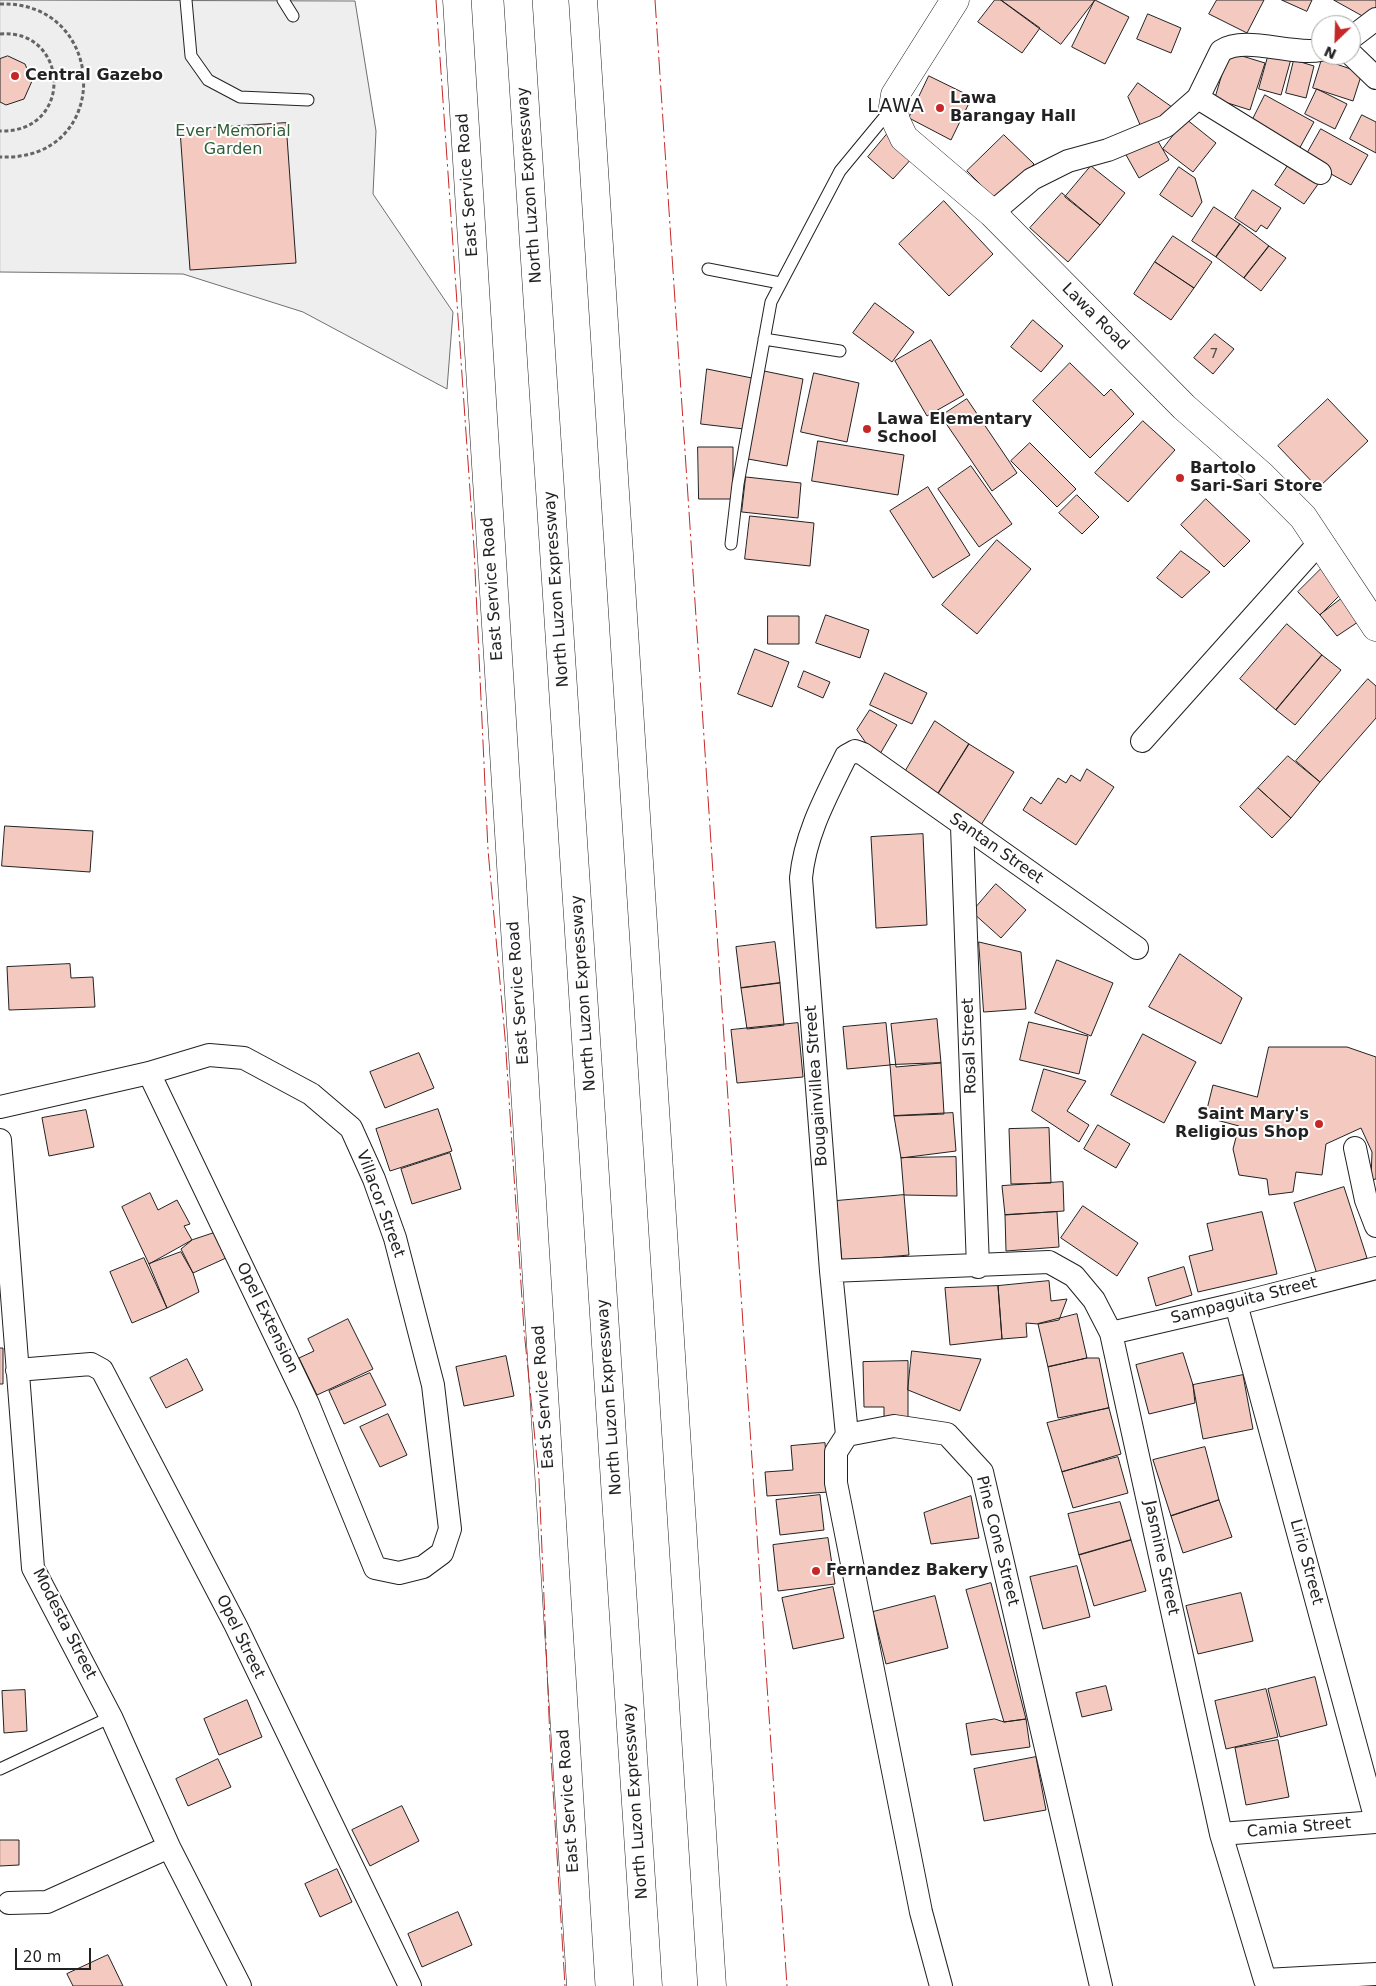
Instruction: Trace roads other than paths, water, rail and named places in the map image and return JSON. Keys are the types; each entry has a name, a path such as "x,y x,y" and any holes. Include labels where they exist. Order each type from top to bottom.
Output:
{"main road":[{"name":"East Service Road","path":"457,0 580,1986"},
{"name":"North Luzon Expressway","path":"518,0 648,1986"},
{"path":"583,0 712,1986"},
{"path":"893,107 900,84 955,0"},
{"name":"Lawa Road","path":"893,107 896,120 904,138 992,213 1184,407 1296,510 1320,542 1376,627"}],"street":[{"path":"1361,30 1376,19"},
{"path":"992,213 1032,179 1068,161 1108,150 1166,126 1198,98 1221,51 1228,47 1255,46 1311,52"},
{"path":"1361,64 1376,78"},
{"path":"1198,98 1320,173"},
{"path":"1142,741 1320,542"},
{"name":"Santan Street","path":"854,751 863,754 962,826 1137,948"},
{"name":"Bougainvillea Street","path":"847,1435 801,878 803,853 819,812 846,756 854,751"},
{"name":"Rosal Street","path":"962,826 978,1267"},
{"name":"Villacor Street","path":"0,1107 149,1072 209,1055 244,1058 311,1094 351,1128 374,1179 396,1238 433,1385 450,1529 442,1553 423,1567 399,1573 376,1568"},
{"name":"Opel Extension","path":"149,1072 308,1404 376,1568"},
{"name":"Modesta Street","path":"0,1140 33,1568 112,1718 168,1848 240,1986"},
{"path":"1355,1148 1366,1200 1376,1226"},
{"name":"Jasmine Street","path":"832,1271 978,1267 1049,1262 1074,1276 1094,1300 1111,1333 1221,1834 1265,1980 1376,1974"},
{"name":"Sampaguita Street","path":"1111,1333 1236,1304 1376,1268"},
{"name":"Lirio Street","path":"1236,1304 1376,1821"},
{"name":"Opel Street","path":"17,1370 91,1364 102,1370 236,1626 410,1986"},
{"name":"Pine Cone Street","path":"847,1435 894,1426 947,1434 982,1472 1101,1986"},
{"path":"847,1435 836,1452 836,1483 921,1912 941,1986"},
{"name":"Camia Street","path":"1221,1834 1376,1821"},
{"path":"9,1903 47,1902 168,1848"}],"lane":[{"path":"186,0 190,56 208,80 240,97 308,100"},
{"path":"282,0 293,16"},
{"path":"730,544 738,484 771,302 840,171 893,107"},
{"path":"708,270 780,284"},
{"path":"764,339 840,351"},
{"path":"0,1769 112,1718"}],"place":[{"name":"Central Gazebo","path":"15,76"},
{"name":"Lawa Barangay Hall","path":"940,108"},
{"name":"Lawa Elementary School","path":"867,429"},
{"name":"Bartolo Sari-Sari Store","path":"1180,478"},
{"name":"Saint Mary's Religious Shop","path":"1319,1124"},
{"name":"Fernandez Bakery","path":"816,1571"}],"district":[{"name":"LAWA","path":"896,107"}],"park label":[{"name":"Ever Memorial Garden","path":"233,141"}]}
